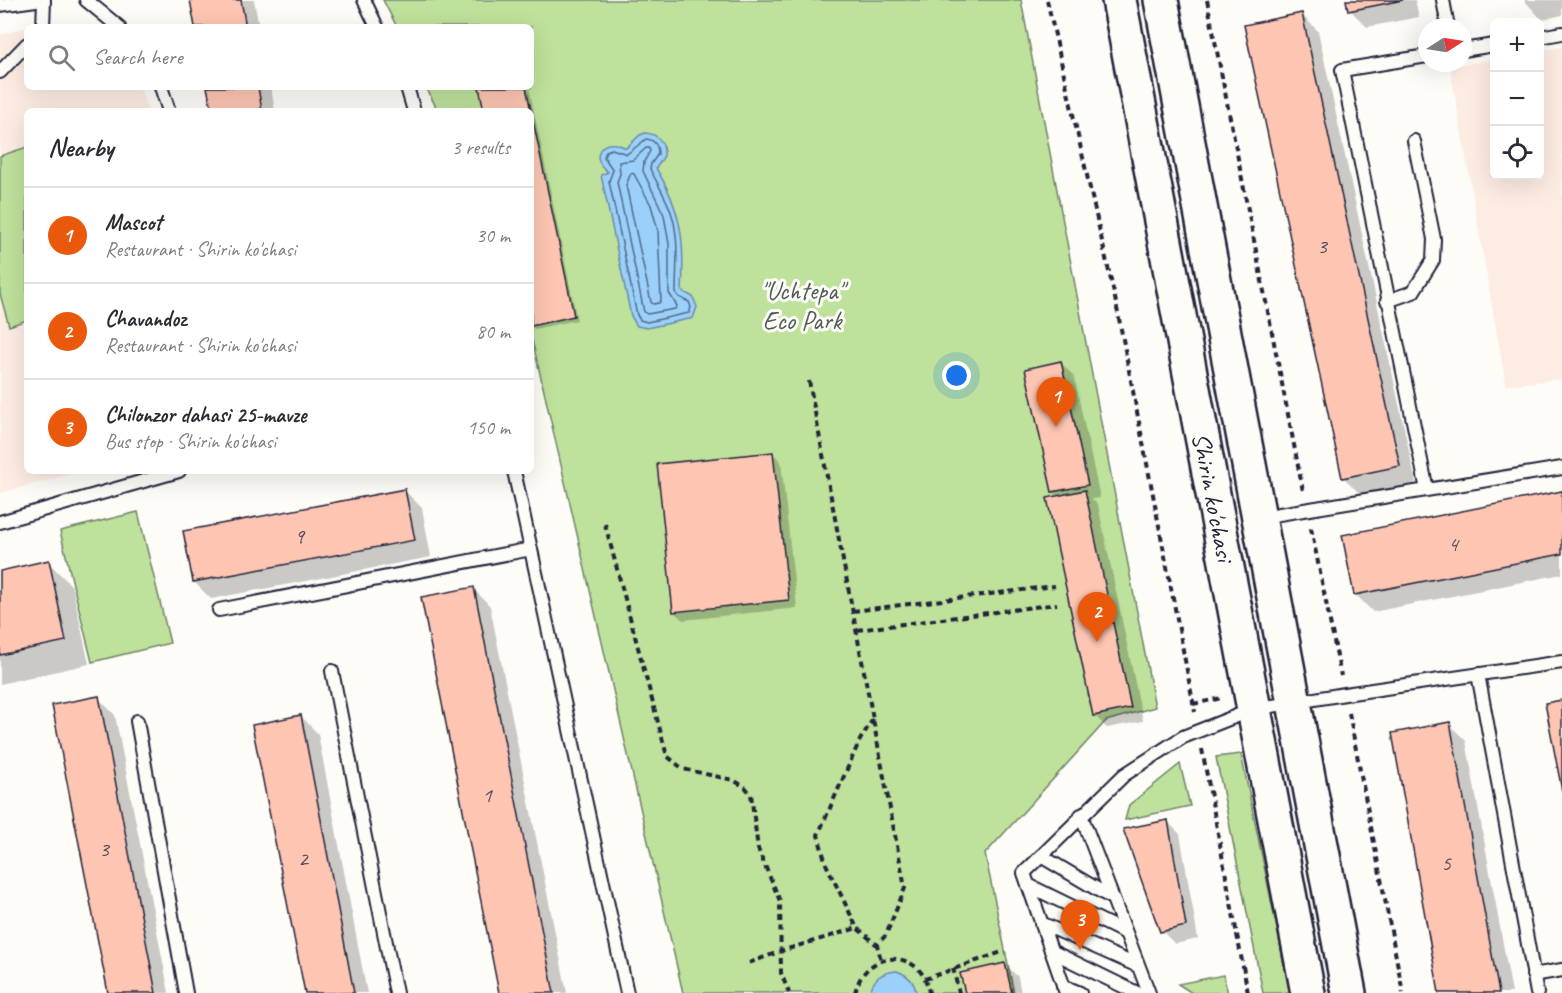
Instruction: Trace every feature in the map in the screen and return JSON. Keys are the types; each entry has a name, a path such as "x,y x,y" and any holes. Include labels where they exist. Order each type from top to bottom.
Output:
{"main road":[{"name":"Shirin ko'chasi","path":"1119,0 1243,703 1308,993"},
{"name":"Shirin ko'chasi","path":"1161,0 1349,993"}],"lane":[{"path":"0,5 36,0"},
{"path":"43,24 44,0"},
{"path":"86,0 114,24"},
{"path":"364,0 376,24"},
{"path":"1443,0 1446,18"},
{"path":"1544,36 1562,33"},
{"path":"1472,49 1490,46"},
{"path":"0,72 24,47"},
{"path":"1418,57 1342,70 1427,490"},
{"path":"162,90 168,108"},
{"path":"408,90 413,108"},
{"path":"1388,301 1413,292 1433,260 1434,239 1414,141"},
{"path":"1259,518 1562,468"},
{"path":"0,522 168,474"},
{"path":"515,474 627,993"},
{"path":"219,610 531,549"},
{"path":"1080,993 1065,989 1024,873 1124,775 1183,737 1199,731 1243,703 1294,702 1562,662"},
{"path":"332,671 396,993"},
{"path":"1478,674 1537,993"},
{"path":"137,721 186,993"},
{"path":"1081,815 1149,993"},
{"path":"1041,856 1112,898"},
{"path":"1028,885 1126,933"},
{"path":"1041,923 1138,966"},
{"path":"1051,951 1137,993"},
{"path":"1533,975 1562,970"}],"path":[{"path":"1047,0 1115,298 1248,993"},
{"path":"809,381 906,888 886,935 877,945"},
{"path":"605,524 667,756 683,769 733,780 745,787 751,794 758,849 780,901 781,973 789,993"},
{"path":"853,611 1055,586"},
{"path":"857,630 1057,604"},
{"path":"1193,704 1243,703"},
{"path":"873,719 860,740 818,835 826,864 857,928 877,945 881,960"},
{"path":"749,963 857,928"},
{"path":"925,979 1002,952"},
{"path":"855,993 862,973 881,960 893,958 915,966 925,979 929,993"},
{"path":"953,968 959,993"}],"shaded area":[{"path":"24,28 24,90 141,90 147,108 24,108 24,474 71,474 0,493 0,35"},
{"path":"1562,47 1562,379 1506,385 1451,72 1472,72 1472,63 1490,60 1490,180 1544,180 1544,50"}],"green space":[{"name":"\"Uchtepa\" Eco Park","path":"383,0 1021,0 1155,707 1106,721 985,854 1014,993 683,993 534,348 534,108 436,108 428,90 534,90 534,24 395,24"},
{"path":"24,148 24,321 9,326 0,294 0,156"},
{"path":"138,512 170,643 92,662 60,531"},
{"path":"1241,754 1290,993 1263,993 1216,757"},
{"path":"1180,764 1190,806 1125,820 1129,805"},
{"path":"1223,975 1228,993 1192,993 1178,984"}],"water":[{"path":"645,133 657,137 662,143 664,156 656,168 671,198 680,227 683,257 682,291 693,297 697,307 693,318 647,328 637,326 631,316 601,175 608,172 602,166 598,154 605,145 618,144 626,148"},
{"path":"897,971 910,979 916,993 870,993 873,983 879,977"}],"building":[{"path":"190,0 241,0 245,24 194,24"},
{"path":"1346,0 1403,0 1348,11"},
{"path":"1302,13 1400,466 1342,478 1244,25"},
{"path":"208,90 258,90 262,108 211,108"},
{"path":"480,90 527,90 530,108 483,108"},
{"path":"534,125 574,316 534,325"},
{"path":"1061,361 1088,485 1052,492 1025,369"},
{"path":"773,452 789,600 673,612 657,464"},
{"path":"405,489 415,540 193,582 183,531"},
{"path":"1085,490 1131,708 1093,716 1047,498"},
{"path":"1562,491 1562,554 1354,595 1342,535"},
{"path":"49,560 66,641 0,655 0,571"},
{"path":"474,587 554,993 499,993 421,597"},
{"path":"99,696 156,993 108,993 52,705"},
{"path":"1562,700 1562,791 1545,703"},
{"path":"301,715 354,993 305,993 252,725"},
{"path":"1450,722 1499,993 1439,993 1392,733"},
{"path":"1168,820 1186,926 1160,932 1123,829"},
{"path":"1005,963 1012,993 965,993 960,973"}],"place":[{"name":"Mascot","path":"1056,427"},
{"name":"Chavandoz","path":"1097,642"},
{"name":"Chilonzor dahasi 25-mavze","path":"1080,950"}]}
